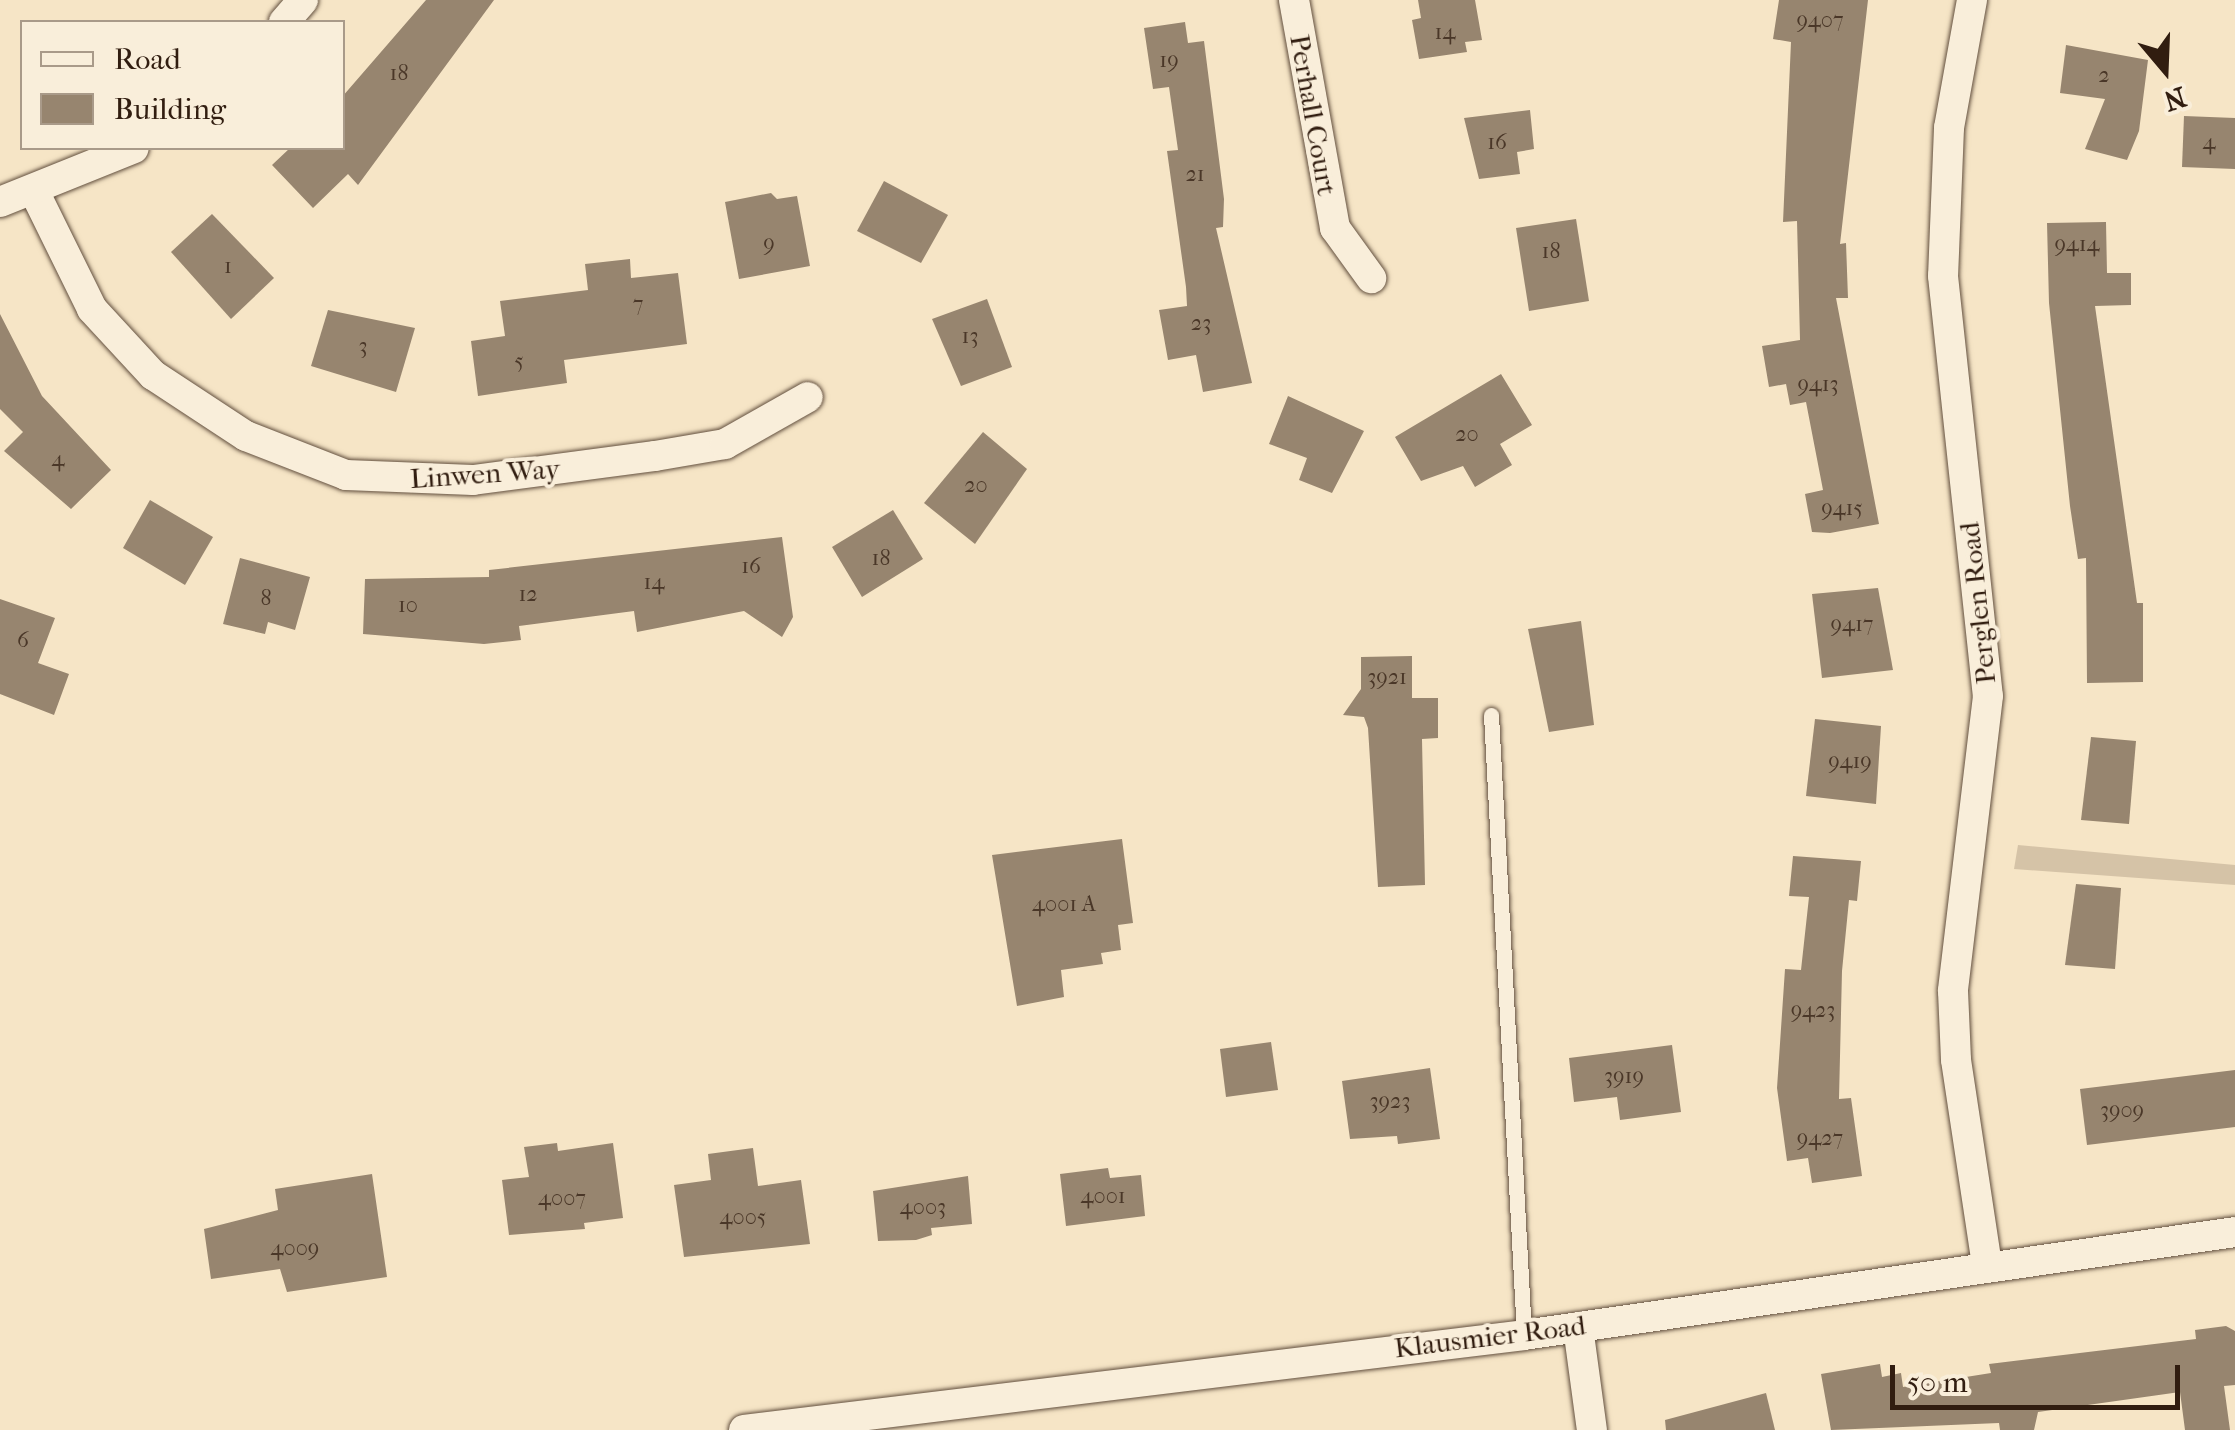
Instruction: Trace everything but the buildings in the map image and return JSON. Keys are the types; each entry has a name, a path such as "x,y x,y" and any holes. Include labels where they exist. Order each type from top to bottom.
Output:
{"street":[{"path":"286,20 303,0"},
{"name":"Perhall Court","path":"1294,0 1335,228 1372,278"},
{"name":"Perglen Road","path":"1972,0 1949,128 1943,276 1987,680 1953,992 1956,1060 1987,1266"},
{"path":"0,202 35,193 130,150"},
{"name":"Linwen Way","path":"35,193 92,309 153,375 246,436 346,474 473,480 655,456 725,444 808,398"},
{"name":"Klausmier Road","path":"744,1430 1524,1335 2235,1232"},
{"path":"1578,1327 1592,1430"}],"lane":[{"path":"1491,715 1524,1335"}],"shaded area":[{"path":"2018,845 2235,865 2235,885 2014,869"}]}
